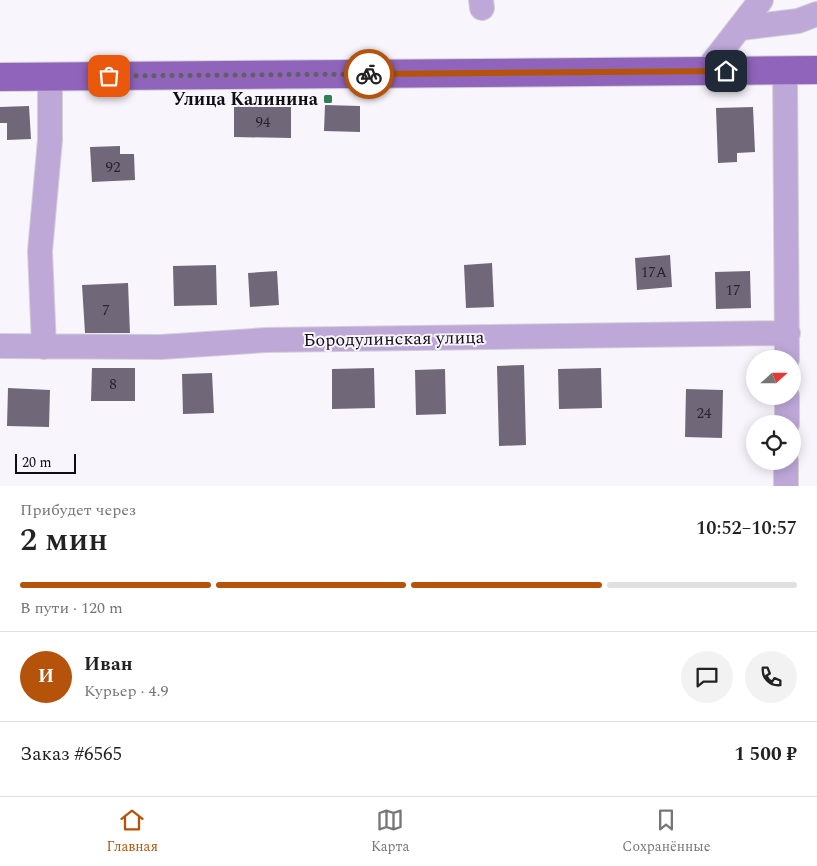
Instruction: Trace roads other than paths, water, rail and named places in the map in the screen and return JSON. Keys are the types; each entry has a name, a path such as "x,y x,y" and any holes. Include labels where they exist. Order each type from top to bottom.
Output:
{"main road":[{"path":"0,77 805,69"}],"street":[{"path":"706,71 761,0"},
{"path":"741,28 798,21 817,14"},
{"path":"788,350 805,69"},
{"path":"44,347 40,251 50,140 50,77"},
{"name":"Бородулинская улица","path":"0,346 162,347 266,340 788,333"},
{"path":"786,470 786,486"}],"place":[{"name":"Улица Калинина","path":"328,99"}]}
